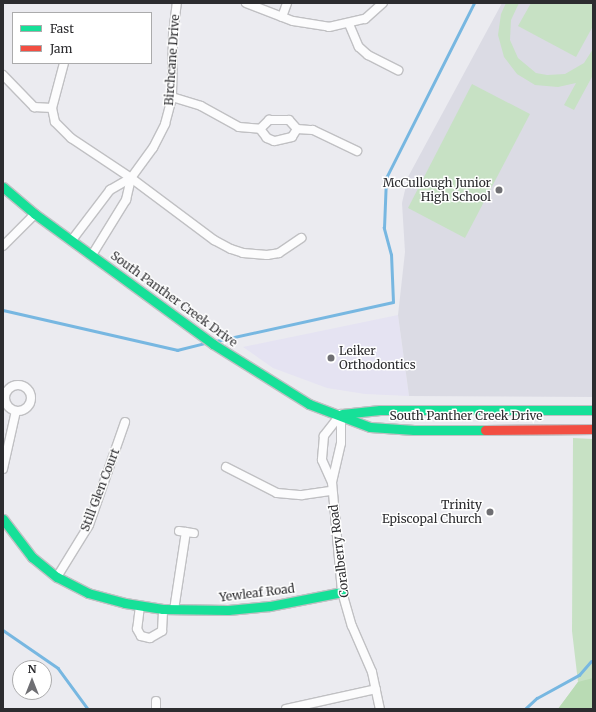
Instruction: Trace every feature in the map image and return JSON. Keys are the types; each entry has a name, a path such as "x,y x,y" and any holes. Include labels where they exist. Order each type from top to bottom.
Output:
{"street":[{"name":"Birchcane Drive","path":"92,255 126,200 131,178 153,148 164,124 172,97 173,34 177,3"},
{"path":"246,3 282,17 317,26 349,24 365,19 383,3"},
{"path":"282,17 287,3"},
{"path":"349,24 359,47 368,55 398,70"},
{"path":"64,64 52,108 55,122 71,138 131,178 214,240 243,253 261,255 279,253 301,238"},
{"path":"3,75 34,107 52,108"},
{"path":"172,97 201,106 239,127 260,129 267,138 274,141 292,137 297,129"},
{"path":"260,129 269,120 289,120 297,129 313,130 357,151"},
{"name":"Birchcane Drive","path":"72,240 110,190 131,178"},
{"name":"South Panther Creek Drive","path":"3,187 35,214 213,344 296,398 341,414 370,427 406,429 593,429"},
{"path":"3,246 35,214"},
{"name":"South Panther Creek Drive","path":"341,414 373,410 593,410"},
{"path":"3,469 16,411"},
{"name":"Coralberry Road","path":"332,482 322,460 324,436 341,414"},
{"name":"Coralberry Road","path":"341,414 341,443 332,482 332,491 342,592 376,689 380,709"},
{"name":"Still Glen Court","path":"57,577 89,525 125,422"},
{"path":"226,467 249,481 277,493 302,495 332,491"},
{"name":"Yewleaf Road","path":"3,519 32,557 57,577 88,593 140,606 174,610 248,609 342,592"},
{"path":"174,610 187,532"},
{"path":"140,606 137,629 141,636 150,638 162,631 163,609"},
{"path":"286,709 376,689"}],"shaded area":[{"name":"McCullough Junior High School","path":"502,3 593,3 593,397 409,396 398,315 405,252 402,203 408,177"},
{"path":"398,315 409,396 365,394 327,388 273,368 243,347"}],"green space":[{"path":"506,3 519,3 511,20 510,40 518,58 536,73 547,75 565,74 584,63 593,49 593,75 574,110 564,105 576,83 558,87 535,85 517,74 504,57 498,35 501,14"},
{"path":"531,3 593,3 593,26 576,57 518,26"},
{"path":"472,84 530,114 465,238 408,208"},
{"path":"573,438 593,439 593,709 558,709 578,682 572,631"},
{"path":"593,678 593,709 558,709 578,682"}],"waterway":[{"path":"216,341 393,302 391,255 384,228 386,178 474,3"},
{"path":"3,310 177,350 205,343"},
{"path":"3,630 58,668 88,709"},
{"path":"525,709 537,698 579,675 591,661"}],"traffic: fast":[{"path":"3,187 35,214 213,344 309,404 370,427 414,430 485,430"},
{"path":"342,414 380,410 593,410"},
{"path":"3,519 32,557 57,577 88,593 125,603 163,609 228,610 270,606 342,592"}],"traffic: jam":[{"path":"485,430 593,429"}],"place":[{"name":"McCullough Junior High School","path":"499,190"},
{"name":"Leiker Orthodontics","path":"331,358"},
{"name":"Trinity Episcopal Church","path":"490,512"}]}
